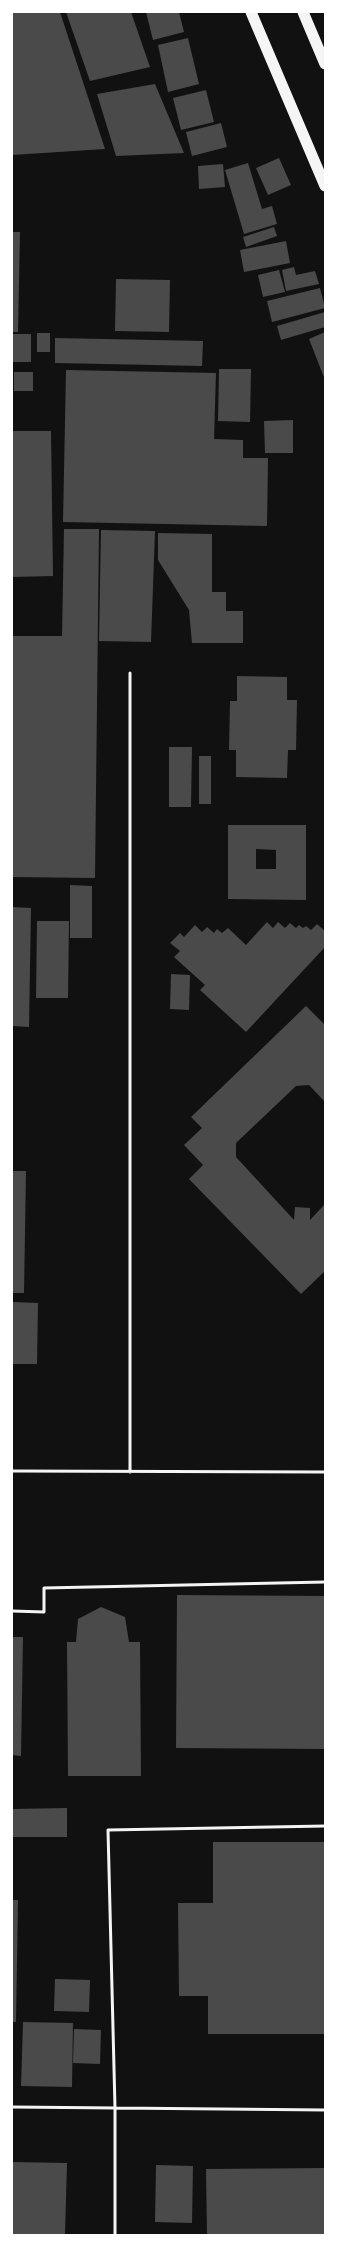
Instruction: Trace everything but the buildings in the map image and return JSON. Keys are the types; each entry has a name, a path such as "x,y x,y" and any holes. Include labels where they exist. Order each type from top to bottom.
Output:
{"highway":[{"path":"251,12 325,186"},
{"path":"303,12 325,64"}],"lane":[{"path":"130,673 130,1472"},
{"path":"12,1471 325,1472"},
{"path":"12,1611 44,1612 44,1588 325,1582"},
{"path":"115,2235 115,2108 108,1830 325,1826"},
{"path":"12,2107 325,2110"}]}
